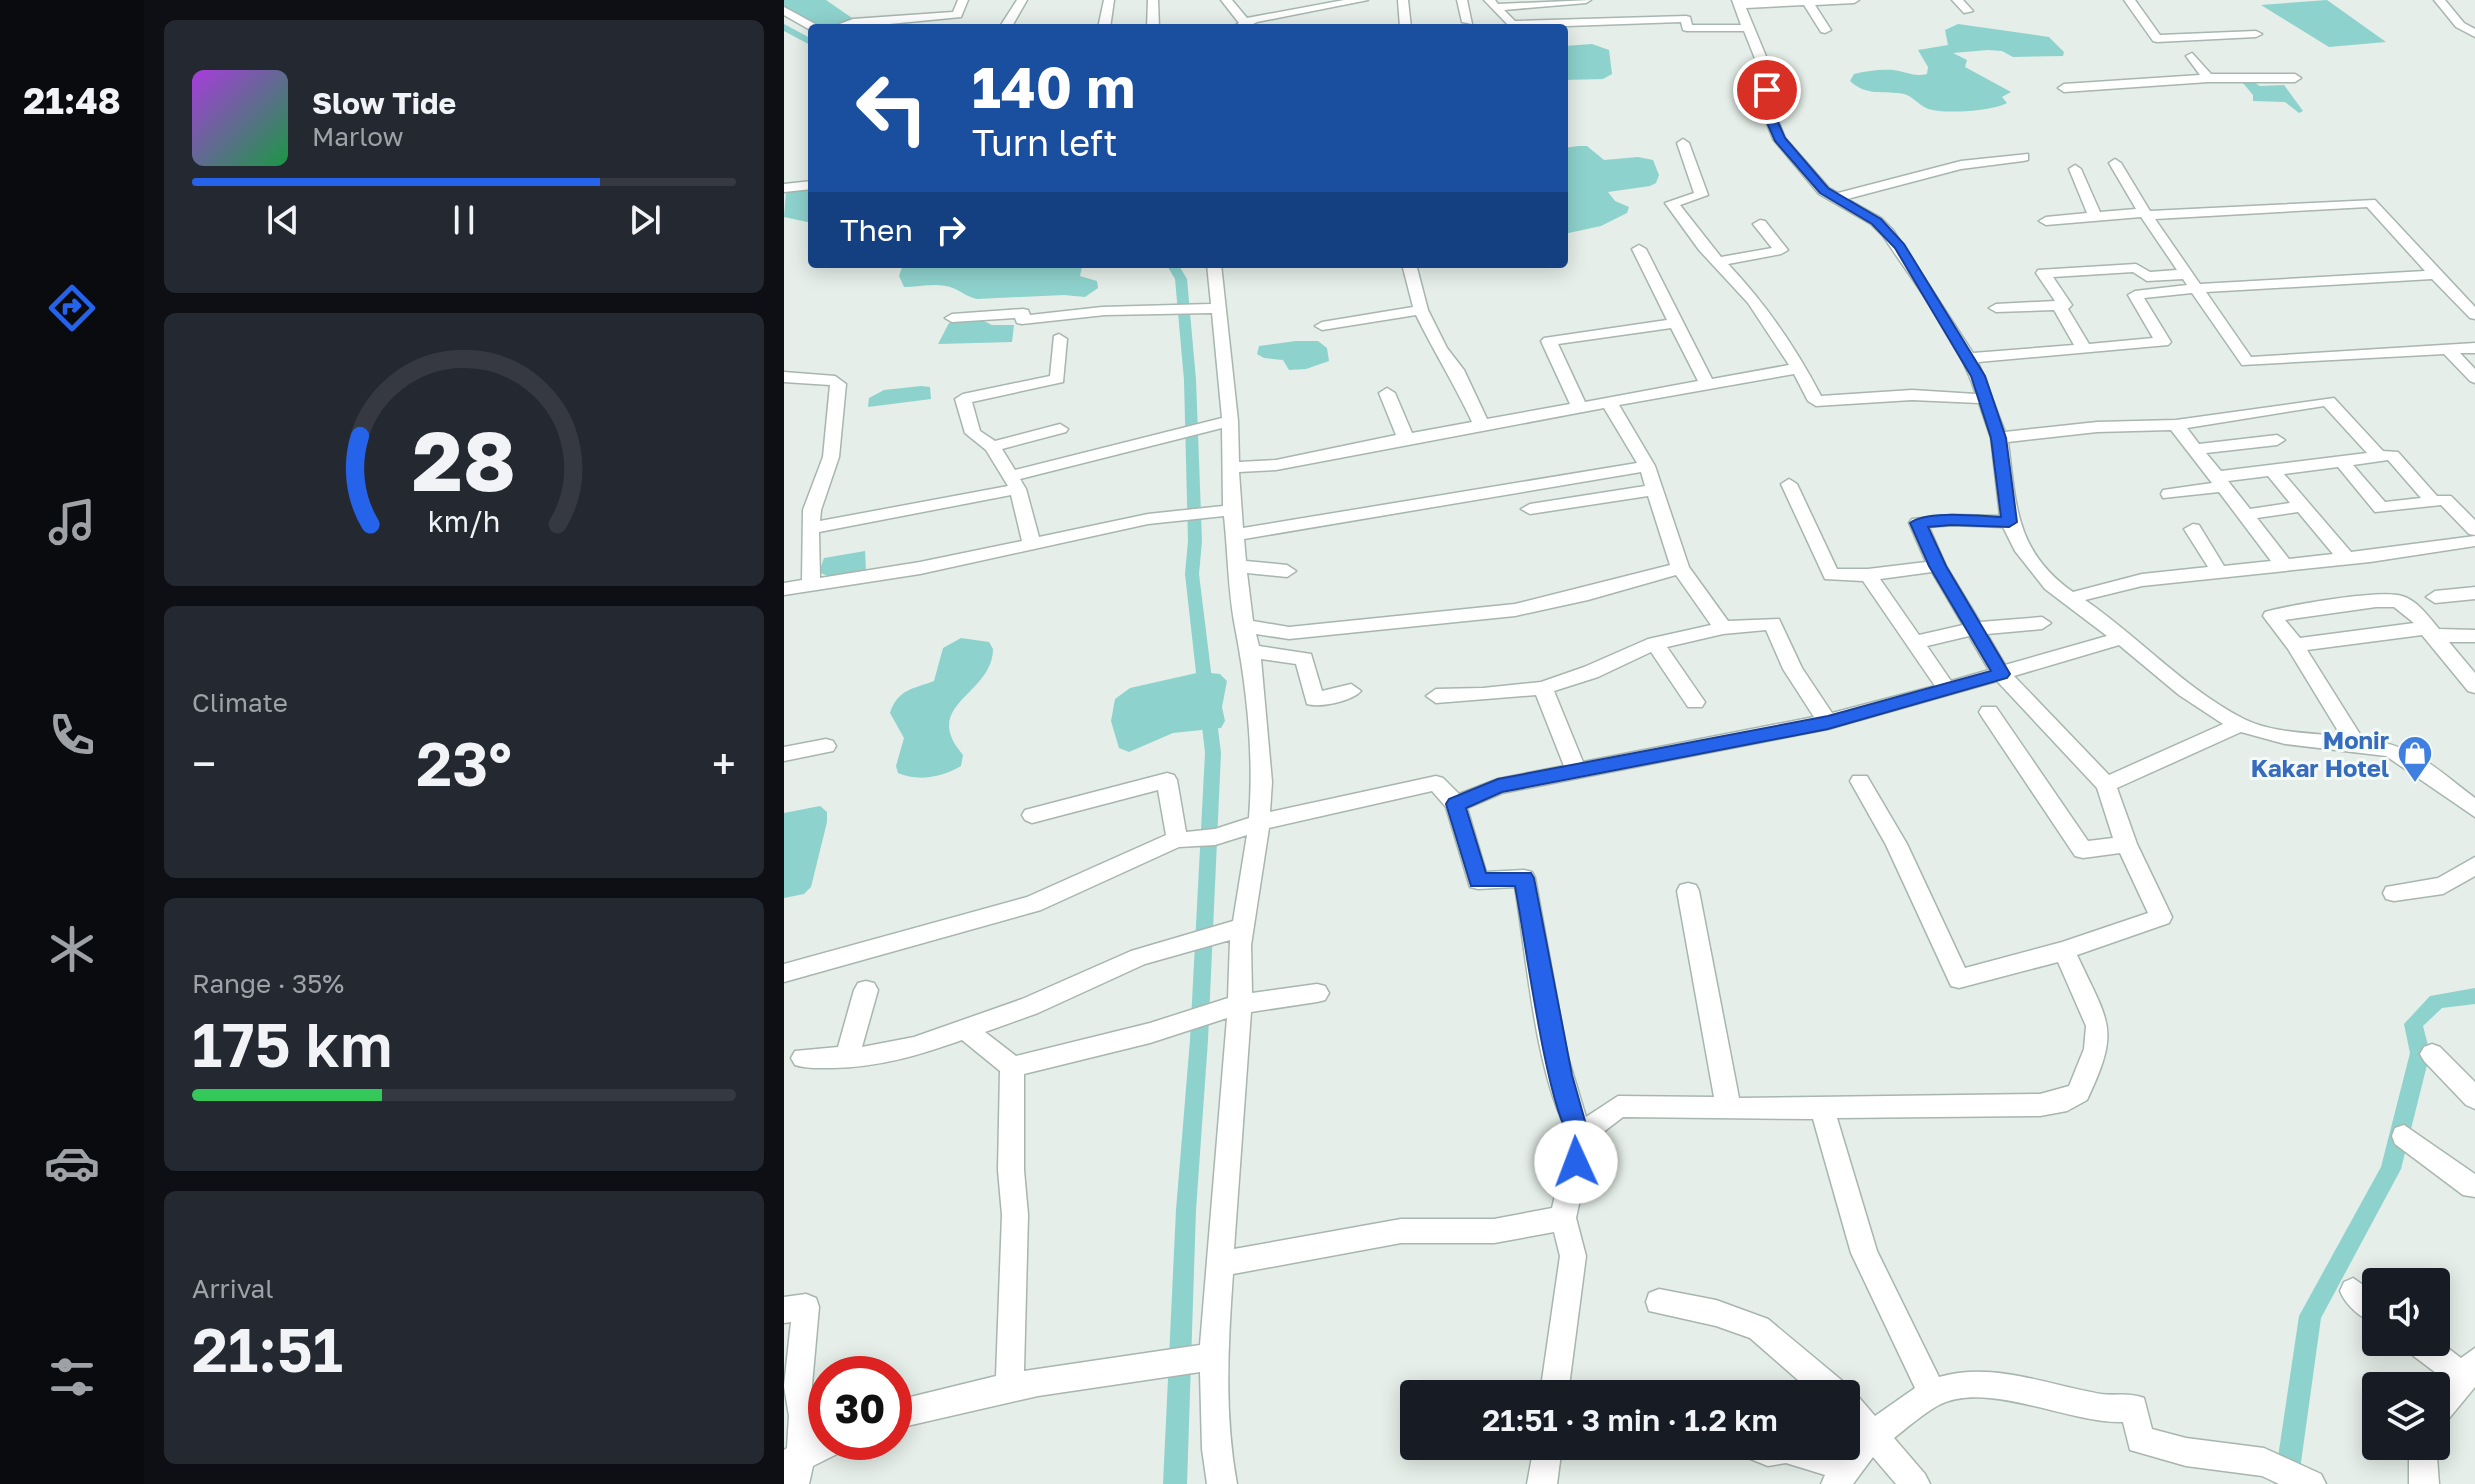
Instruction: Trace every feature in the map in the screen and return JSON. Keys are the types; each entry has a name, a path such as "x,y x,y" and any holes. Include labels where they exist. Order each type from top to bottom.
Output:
{"street":[{"path":"954,24 963,0"},
{"path":"1007,24 1022,0"},
{"path":"1105,24 1109,0"},
{"path":"1153,0 1153,24"},
{"path":"1226,0 1239,24"},
{"path":"1244,24 1363,0"},
{"path":"1403,0 1406,24"},
{"path":"1462,0 1468,22"},
{"path":"1492,4 1586,0"},
{"path":"1854,0 1827,3 1738,2 1764,66 1768,111 1774,130 1816,182 1835,198 1876,221 1900,246 1968,358 1999,438 2009,522 2035,569 2051,585 2186,690 2239,725 2285,737 2390,749 2406,757 2475,809"},
{"path":"1957,0 1968,11"},
{"path":"2129,0 2157,39 2256,34"},
{"path":"2439,0 2460,25 2475,34"},
{"path":"1807,1 1825,30"},
{"path":"1492,4 1511,24"},
{"path":"784,10 808,24"},
{"path":"848,24 957,15"},
{"path":"1278,15 1284,24"},
{"path":"1528,24 1686,19 1687,28 1747,28"},
{"path":"2192,56 2208,78"},
{"path":"2227,60 2239,77"},
{"path":"2064,88 2208,78 2295,78"},
{"path":"1683,143 1701,195 1672,203 1718,262 1754,300 1799,368 1816,401 1912,395 1986,399"},
{"path":"1835,198 1961,165 2023,157"},
{"path":"2115,163 2247,362 2475,348"},
{"path":"2075,169 2095,216"},
{"path":"784,188 808,185"},
{"path":"2046,221 2370,203 2475,315"},
{"path":"1718,262 1781,250 1760,224"},
{"path":"1639,249 1708,386"},
{"path":"1214,268 1213,308 1231,467 1223,511 1235,535 1244,626 1251,651 1262,782 1259,825 1233,1007 1218,1264 1213,1357 1216,1449 1222,1484"},
{"path":"1410,268 1421,310 1440,349 1456,370 1482,425"},
{"path":"1996,308 2065,305 2043,273 2136,268 2147,277 2187,274"},
{"path":"1968,358 2163,342 2135,295 2197,288 2436,275"},
{"path":"2059,305 2083,347"},
{"path":"952,318 1023,313 1022,320 1097,314 1102,311 1213,308"},
{"path":"1322,326 1421,310"},
{"path":"1580,409 1549,341 1676,323"},
{"path":"1032,544 1014,482 992,447 973,433 963,399 1058,379 1059,339"},
{"path":"2448,350 2475,378"},
{"path":"1231,467 1276,465 1799,368"},
{"path":"784,377 835,381 838,384 831,457 817,491 811,528 811,584"},
{"path":"1387,393 1406,439"},
{"path":"1999,438 2097,427 2176,425 2328,401 2379,457"},
{"path":"1610,404 1647,466 1680,568 1723,628"},
{"path":"811,528 1014,482 1166,436 1224,423"},
{"path":"2176,425 2284,565"},
{"path":"992,447 1060,429"},
{"path":"2195,449 2277,440"},
{"path":"2169,494 2272,471 2392,455 2433,501"},
{"path":"2342,462 2381,508 2445,500 2475,530"},
{"path":"1235,535 1647,466"},
{"path":"2272,471 2299,507 2346,558"},
{"path":"1789,484 1831,575 1868,575 1937,566"},
{"path":"1530,509 1655,490"},
{"path":"2244,515 2299,507"},
{"path":"784,589 920,568 1163,518 1223,511"},
{"path":"1860,781 1896,844 1959,979 2064,951 2161,917 2126,844 2106,785 2001,674 1937,566 1918,523 1952,520 2009,522"},
{"path":"2193,529 2220,573"},
{"path":"2071,598 2142,580 2475,541"},
{"path":"1237,566 1287,571"},
{"path":"1244,626 1289,633 1515,610 1588,594 1680,568"},
{"path":"1868,575 1946,688"},
{"path":"2435,597 2475,593"},
{"path":"2356,744 2295,645 2272,616 2376,601 2398,601 2414,611 2475,686"},
{"path":"1436,696 1483,695 1543,688 1591,672 1655,643 1723,628 1772,623 1793,669 1828,722"},
{"path":"1915,642 1974,629 2042,623"},
{"path":"2295,645 2428,631 2475,636"},
{"path":"1456,804 1498,786 1828,722 2121,638"},
{"path":"1655,643 1695,702"},
{"path":"1251,651 1304,659 1314,699 1351,691"},
{"path":"1543,688 1576,771"},
{"path":"1989,712 2083,850 2126,844"},
{"path":"2106,785 2206,743 2239,725"},
{"path":"784,754 826,746"},
{"path":"1032,815 1167,780 1183,840"},
{"path":"784,973 1033,904 1183,840 1230,836 1268,820 1436,783 1456,804 1478,881 1524,878 1561,1075 1575,1126 1582,1134"},
{"path":"2394,893 2443,886 2475,865"},
{"path":"1688,891 1728,1107"},
{"path":"803,1058 872,1057 966,1030 1139,957 1244,927"},
{"path":"1556,1380 1573,1256 1563,1218 1582,1134 1618,1107 1822,1109 2040,1105 2067,1100 2078,1093 2096,1049 2098,1026 2064,951"},
{"path":"847,1059 866,990"},
{"path":"1012,1067 1150,1033 1233,1007 1317,993"},
{"path":"966,1030 1012,1067"},
{"path":"2432,1054 2475,1098"},
{"path":"1010,1388 1015,1215 1011,1170 1012,1067"},
{"path":"1822,1109 1864,1253 1932,1393"},
{"path":"2404,1136 2472,1187"},
{"path":"1218,1264 1401,1231 1494,1231 1563,1218"},
{"path":"2353,1291 2362,1299"},
{"path":"1659,1302 1716,1313 1758,1328 1818,1380"},
{"path":"784,1310 806,1307 797,1396 802,1405 793,1460 794,1484"},
{"path":"2444,1356 2470,1369 2450,1394"},
{"path":"912,1411 1010,1388 1145,1363 1213,1357"},
{"path":"1809,1460 1841,1475 1873,1435 1932,1393 1969,1386 1996,1387 2074,1400 2099,1408 2134,1408 2140,1440 2311,1484"},
{"path":"1860,1420 1915,1484"},
{"path":"2423,1460 2424,1484"}],"water":[{"path":"784,0 826,0 852,18 843,24 815,24 784,7"},
{"path":"2327,0 2386,42 2329,47 2261,5"},
{"path":"1958,24 2049,37 2064,52 2063,56 2013,57 2002,51 1988,50 1953,53 1967,60 1965,67 2011,92 2002,97 2007,103 1979,110 1933,110 1907,95 1869,91 1850,81 1854,74 1874,70 1927,74 1928,67 1918,50 1948,45 1945,30"},
{"path":"1592,44 1609,50 1612,74 1603,79 1568,80 1568,46"},
{"path":"2252,81 2260,86 2284,85 2303,111 2299,113 2285,102 2253,101 2253,95 2242,82"},
{"path":"1587,146 1604,160 1638,157 1653,160 1659,175 1656,183 1650,186 1608,192 1615,201 1629,207 1627,213 1601,226 1568,233 1568,147"},
{"path":"808,187 808,222 784,217 786,193"},
{"path":"902,268 1082,268 1080,276 1097,281 1098,288 1085,297 977,299 947,286 904,287 899,276"},
{"path":"980,319 992,325 1014,325 1012,342 938,344 949,323"},
{"path":"1318,341 1327,348 1329,361 1306,369 1289,370 1283,360 1257,354 1259,346"},
{"path":"930,387 931,399 868,407 869,398 884,390"},
{"path":"865,551 866,571 836,576 819,572 824,558"},
{"path":"961,638 989,642 993,649 990,665 953,711 949,723 952,738 963,755 961,766 930,777 898,773 896,766 904,738 890,713 893,705 907,691 934,681 943,648"},
{"path":"1201,672 1220,674 1227,681 1222,707 1225,721 1221,728 1173,733 1129,752 1119,748 1111,721 1115,699 1130,688"},
{"path":"820,806 827,812 827,822 811,887 804,894 784,898 784,813"}],"waterway":[{"path":"784,27 808,41"},
{"path":"1174,268 1181,279 1190,380 1195,541 1192,574 1213,753 1199,1040 1186,1210 1175,1484"},
{"path":"2286,1484 2310,1316 2391,1169 2420,1053 2413,1024 2437,1001 2475,996"}],"place":[{"name":"Monir Kakar Hotel","path":"2415,784"}],"route":[{"path":"1576,1162 1582,1134 1575,1126 1561,1075 1524,878 1478,881 1456,804 1498,786 1828,722 2001,674 1937,566 1918,523 1952,520 2009,522 1999,438 1978,376 1900,246 1876,221 1824,191 1798,157 1779,139 1768,111 1767,90"}]}
